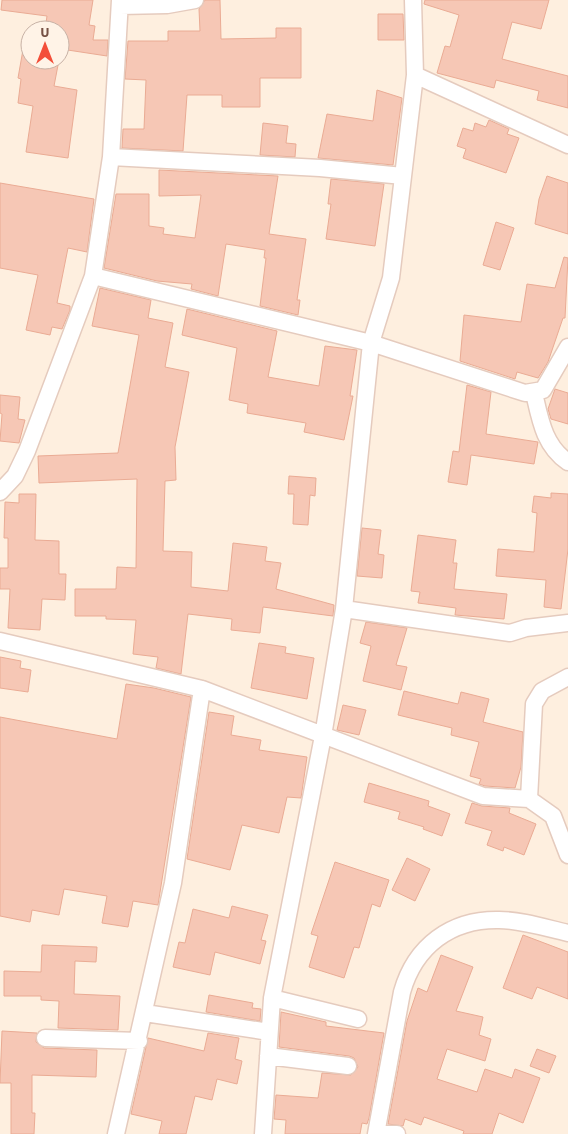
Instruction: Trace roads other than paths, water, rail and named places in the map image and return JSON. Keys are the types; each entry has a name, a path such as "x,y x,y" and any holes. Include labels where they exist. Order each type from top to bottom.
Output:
{"street":[{"path":"0,492 15,476 27,451 93,276 111,157 120,3 159,5 195,0"},
{"path":"263,1134 272,998 323,736 344,609 371,344 391,278 415,75 413,0"},
{"path":"415,75 568,145"},
{"path":"111,157 320,168 403,176"},
{"path":"93,276 371,344 525,393 543,390 568,348"},
{"path":"534,393 542,427 550,445 568,462"},
{"path":"344,609 510,633 526,628 568,623"},
{"path":"0,641 202,690 483,796 529,799 553,816 568,855"},
{"path":"529,799 534,704 542,691 568,678"},
{"path":"116,1134 139,1041 182,831 202,690"},
{"path":"376,1134 402,992 407,974 419,955 444,933 463,924 480,921 501,919 568,933"},
{"path":"272,998 358,1019"},
{"path":"145,1013 269,1032"},
{"path":"45,1038 139,1041"},
{"path":"268,1056 348,1066"},
{"path":"381,1134 397,1134"}]}
